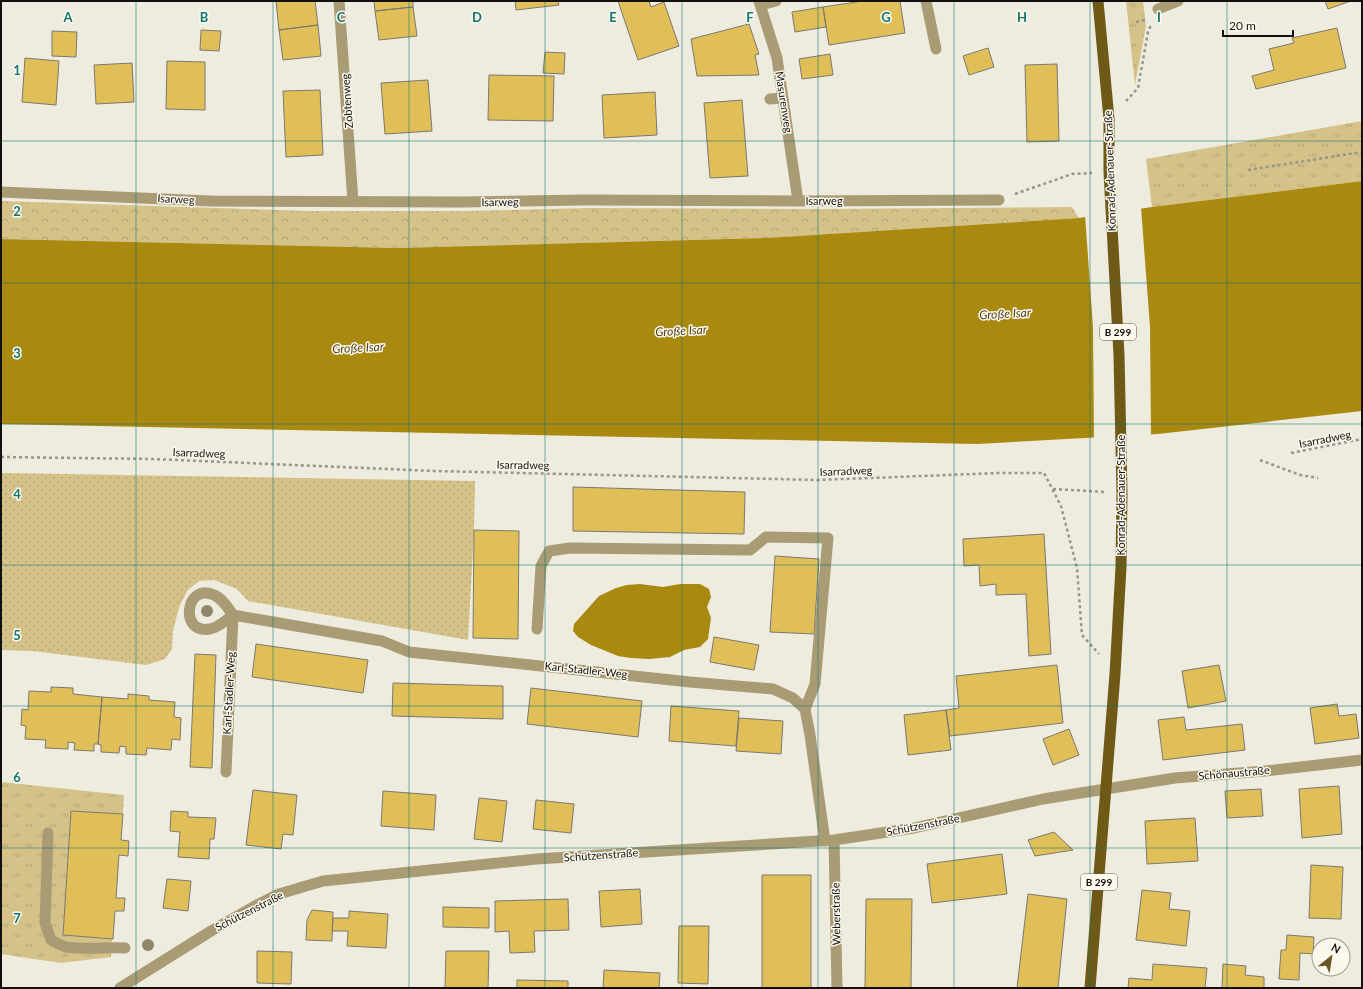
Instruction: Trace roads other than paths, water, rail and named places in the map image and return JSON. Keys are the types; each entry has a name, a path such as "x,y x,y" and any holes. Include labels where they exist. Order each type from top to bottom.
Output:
{"main road":[{"name":"Konrad-Adenauer-Straße","path":"1090,988 1115,674 1121,567 1122,489 1119,355 1109,176 1109,119 1098,1"}],"street":[{"name":"Zobtenweg","path":"339,1 353,202"},
{"name":"Masurenweg","path":"776,1 760,3 777,58 798,201"},
{"path":"926,1 936,49"},
{"path":"1158,9 1178,1"},
{"path":"770,99 783,98"},
{"name":"Isarweg","path":"1,192 211,201 463,202 584,200 999,200"},
{"path":"537,629 541,566 549,551 570,548 750,550 766,537 828,538 815,684 805,709 830,840"},
{"name":"Karl-Stadler-Weg","path":"226,772 233,615 382,641 409,652 690,682 772,689 793,698 805,709"},
{"name":"Schönaustraße","path":"1106,790 1175,778 1265,771 1362,760"},
{"name":"Schützenstraße","path":"120,988 211,931 255,906 279,894 323,881 537,859 830,840 914,828 1043,799 1106,790"},
{"path":"48,833 45,923 51,940 64,947 125,948"},
{"name":"Weberstraße","path":"830,840 837,988"}],"water":[{"name":"Große Isar","path":"1362,181 1362,411 1158,434 977,444 1,424 1,239 397,248 766,238 1079,218 1152,207"},
{"path":"640,584 663,587 680,584 700,584 709,589 711,597 707,607 711,618 708,639 700,647 684,650 670,657 649,659 631,658 618,656 591,645 578,637 573,631 574,624 599,596 616,588"}]}
